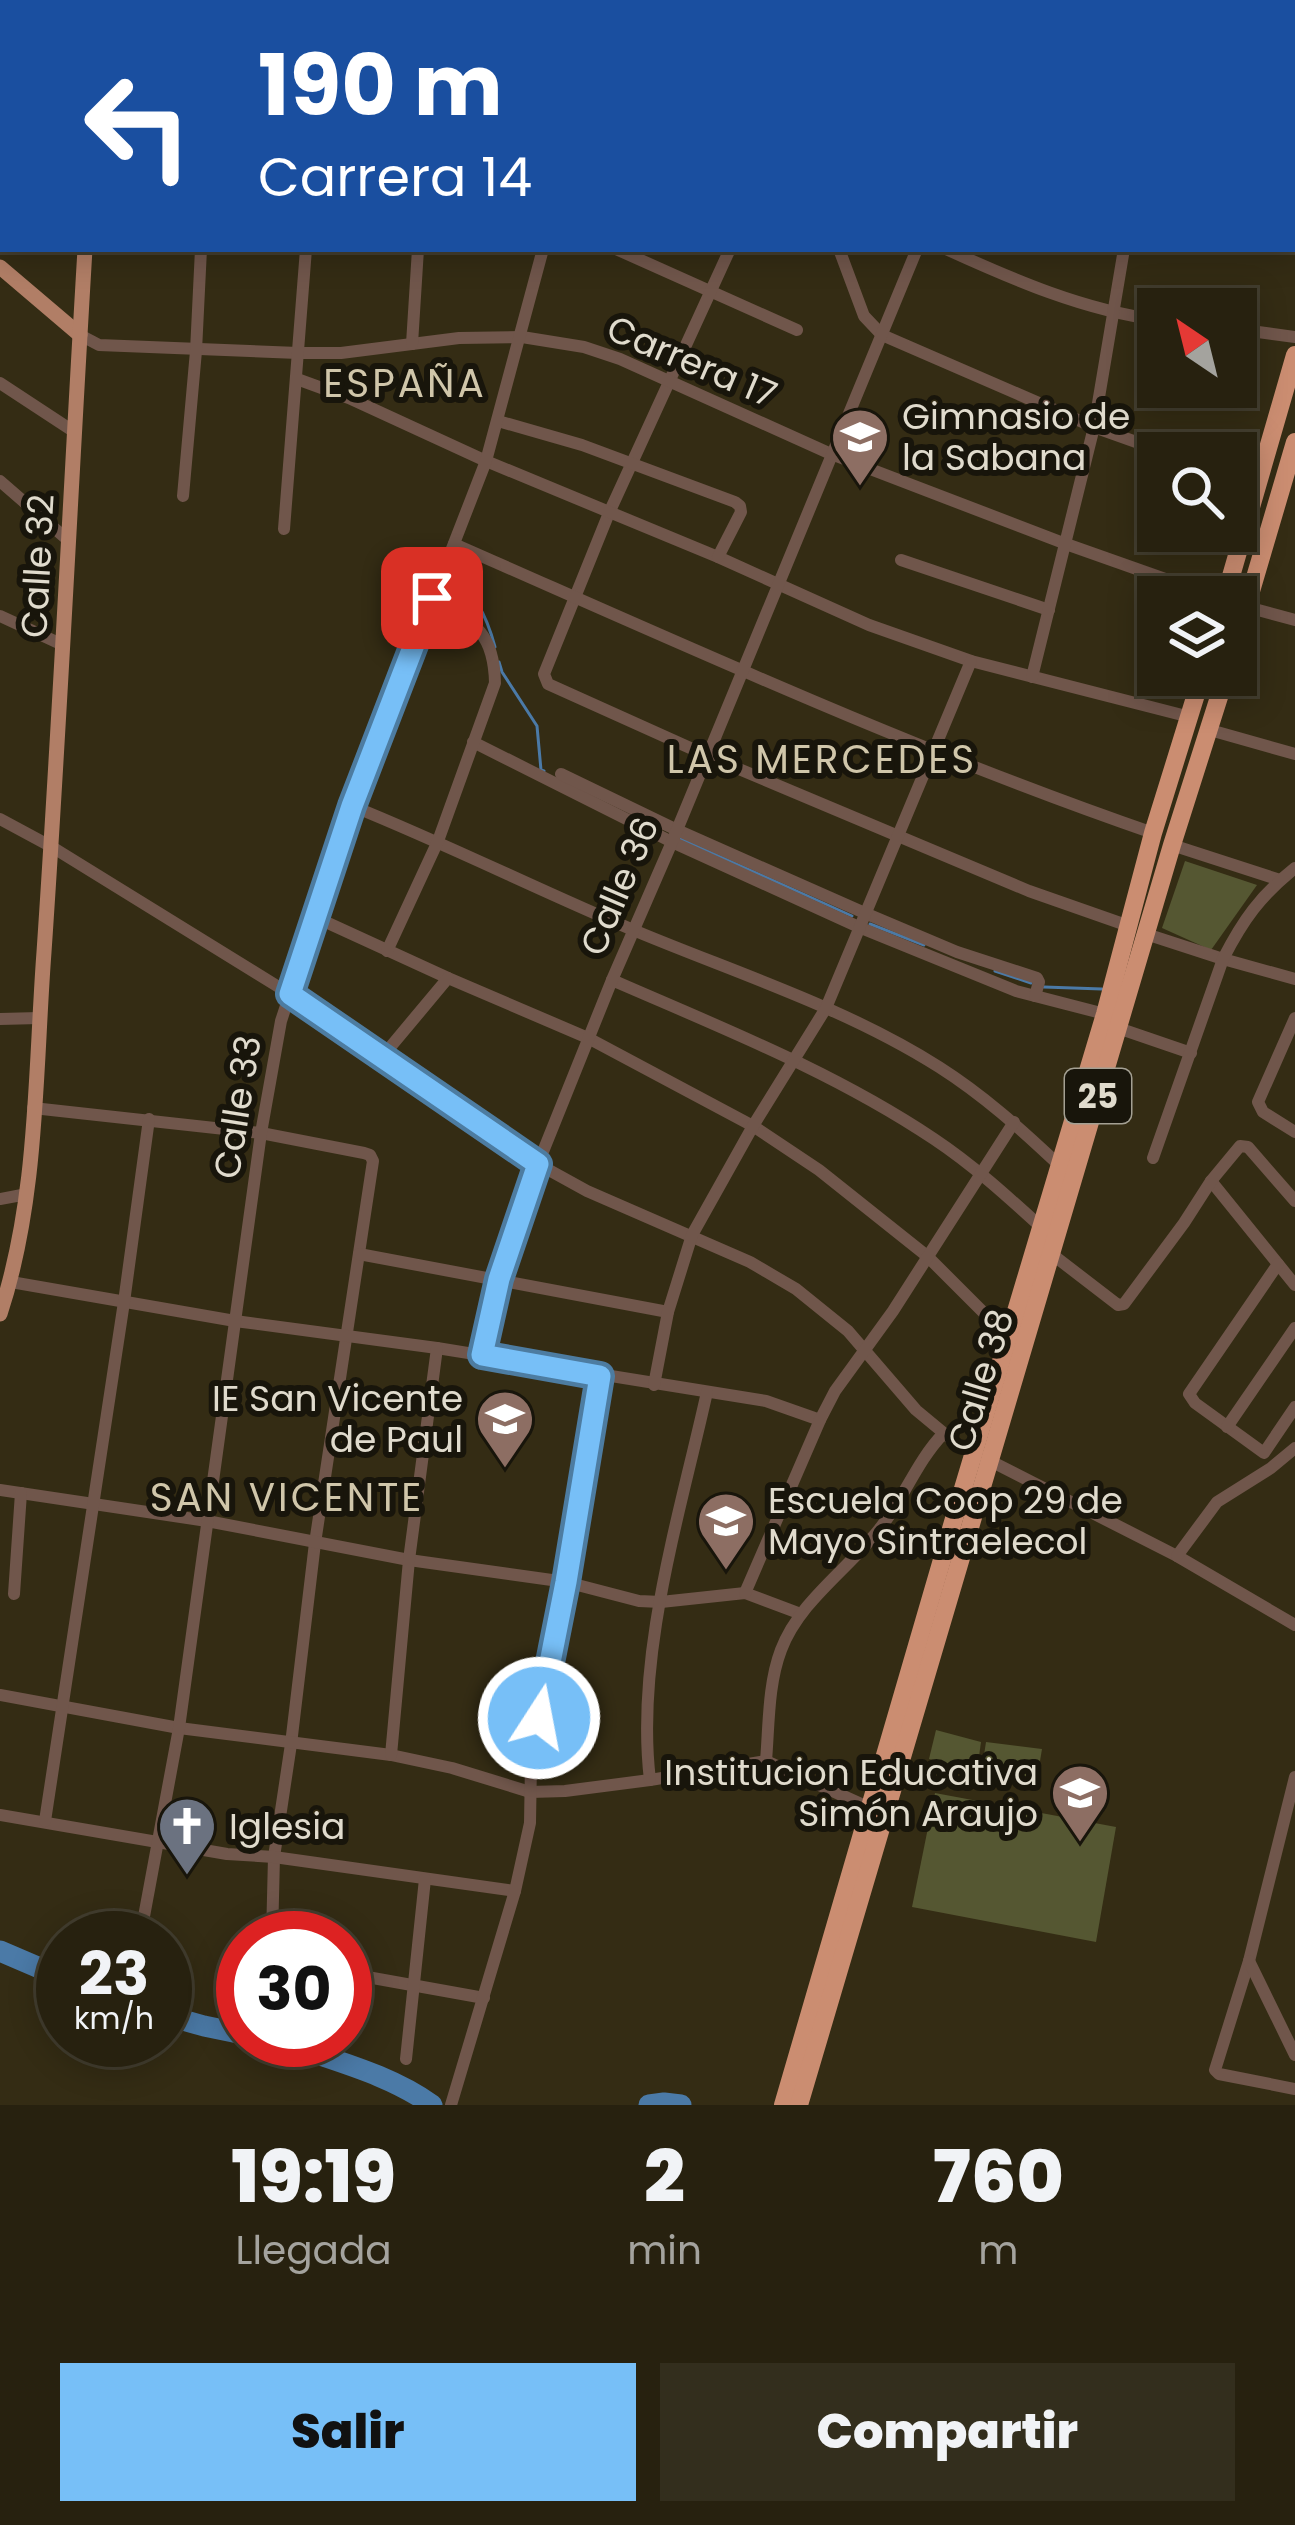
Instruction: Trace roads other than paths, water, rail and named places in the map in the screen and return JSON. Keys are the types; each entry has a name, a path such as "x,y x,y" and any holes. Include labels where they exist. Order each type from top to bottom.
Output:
{"highway":[{"path":"1232,576 1295,355"},
{"path":"1255,576 1287,505 1295,442"},
{"name":"Calle 38","path":"783,2105 870,1808 982,1458 1053,1255 1112,1021 1126,926 1196,696"},
{"name":"Calle 38","path":"799,2105 1060,1165 1146,934 1220,696"}],"main road":[{"name":"Calle 32","path":"0,1314 27,1195 52,847 85,252"},
{"name":"Carrera 17","path":"0,267 80,335"}],"street":[{"path":"183,496 201,252"},
{"path":"284,529 305,252"},
{"path":"412,344 418,252"},
{"name":"Calle 33","path":"145,1911 179,1728 261,1133 281,1021 352,806 486,461 542,252"},
{"path":"623,252 797,330"},
{"path":"729,252 610,513 545,679 708,756 1029,892 1126,926"},
{"path":"839,252 864,316 882,335 1137,442"},
{"name":"Calle 36","path":"482,1355 499,1279 538,1164 916,252"},
{"path":"953,252 1013,279 1113,314 1137,317"},
{"path":"1032,676 1094,427 1123,252"},
{"path":"1257,332 1295,337"},
{"name":"Carrera 17","path":"80,335 99,345 196,351 377,350 459,338 522,337 584,347 620,358 831,454 1157,576"},
{"path":"297,379 869,625 971,661 1190,717"},
{"path":"0,383 73,431"},
{"path":"498,421 549,434 735,502 741,512 718,557"},
{"path":"0,481 69,542"},
{"path":"454,544 934,749 1153,833"},
{"path":"902,560 1049,610"},
{"path":"387,951 438,841 495,683 486,635 432,598"},
{"path":"1257,610 1295,620"},
{"path":"0,616 63,645"},
{"path":"654,1385 668,1312 692,1235 826,1008 971,661"},
{"path":"1210,730 1295,754"},
{"path":"473,742 864,921 1191,1053"},
{"path":"561,774 674,836"},
{"path":"352,806 633,930 826,1008 935,1064 1014,1122 1060,1165"},
{"path":"0,819 290,994 538,1164 587,1191 750,1262 796,1289 865,1349 902,1395 943,1434 1177,1556 1295,1625"},
{"path":"1172,845 1280,880"},
{"path":"1153,1158 1223,959 1246,916 1295,868"},
{"path":"317,918 588,1038 754,1126 819,1170 927,1256 1009,1338"},
{"path":"1146,934 1295,979"},
{"path":"382,1057 448,978"},
{"path":"612,980 795,1060 899,1116 981,1173 1042,1227"},
{"path":"0,1018 39,1018"},
{"path":"1295,1019 1258,1102 1263,1112 1295,1132"},
{"path":"33,1108 261,1133 370,1155 374,1161 315,1543 274,1857 273,1911"},
{"path":"45,1821 149,1119"},
{"path":"746,1593 835,1391 893,1311 1014,1122"},
{"path":"1053,1255 1121,1306 1236,1149 1248,1147 1295,1201"},
{"path":"1211,1181 1295,1286"},
{"path":"0,1198 27,1195"},
{"path":"359,1254 668,1312"},
{"path":"1278,1264 1189,1394 1264,1453 1295,1407"},
{"path":"10,1282 766,1401 820,1420"},
{"path":"1227,1427 1295,1328"},
{"path":"391,1755 436,1348"},
{"path":"452,2104 515,1891 530,1823 531,1763 600,1376"},
{"path":"650,1780 646,1704 661,1603 707,1391"},
{"path":"766,1761 774,1677 801,1614 878,1532 943,1434"},
{"path":"1177,1556 1217,1502 1295,1448"},
{"path":"0,1490 566,1582 661,1603 746,1593 801,1614"},
{"path":"14,1594 21,1493"},
{"path":"0,1695 179,1728 391,1755 530,1792 650,1780 766,1761 870,1808"},
{"path":"1295,1778 1249,1961 1215,2070 1295,2089"},
{"path":"0,1815 227,1853 515,1891"},
{"path":"406,2059 425,1880"},
{"path":"1249,1961 1295,2055"},
{"path":"372,1977 484,1998"}],"waterway":[{"path":"448,570 478,604 495,647"},
{"path":"499,662 537,726 544,771"},
{"path":"681,839 852,916"},
{"path":"870,924 924,945"},
{"path":"995,971 1031,983"},
{"path":"1044,987 1102,989"},
{"path":"0,1951 36,1966"},
{"path":"192,2023 216,2028"},
{"path":"353,2067 432,2105"},
{"path":"649,2105 681,2105"}],"place":[{"name":"Gimnasio de la Sabana","path":"860,488"},
{"name":"IE San Vicente de Paul","path":"505,1470"},
{"name":"Escuela Coop 29 de Mayo Sintraelecol","path":"726,1572"},
{"name":"Institucion Educativa Simón Araujo","path":"1080,1844"},
{"name":"Iglesia","path":"187,1877"}],"district":[{"name":"ESPAÑA","path":"405,383"},
{"name":"LAS MERCEDES","path":"822,759"},
{"name":"SAN VICENTE","path":"287,1497"}]}
